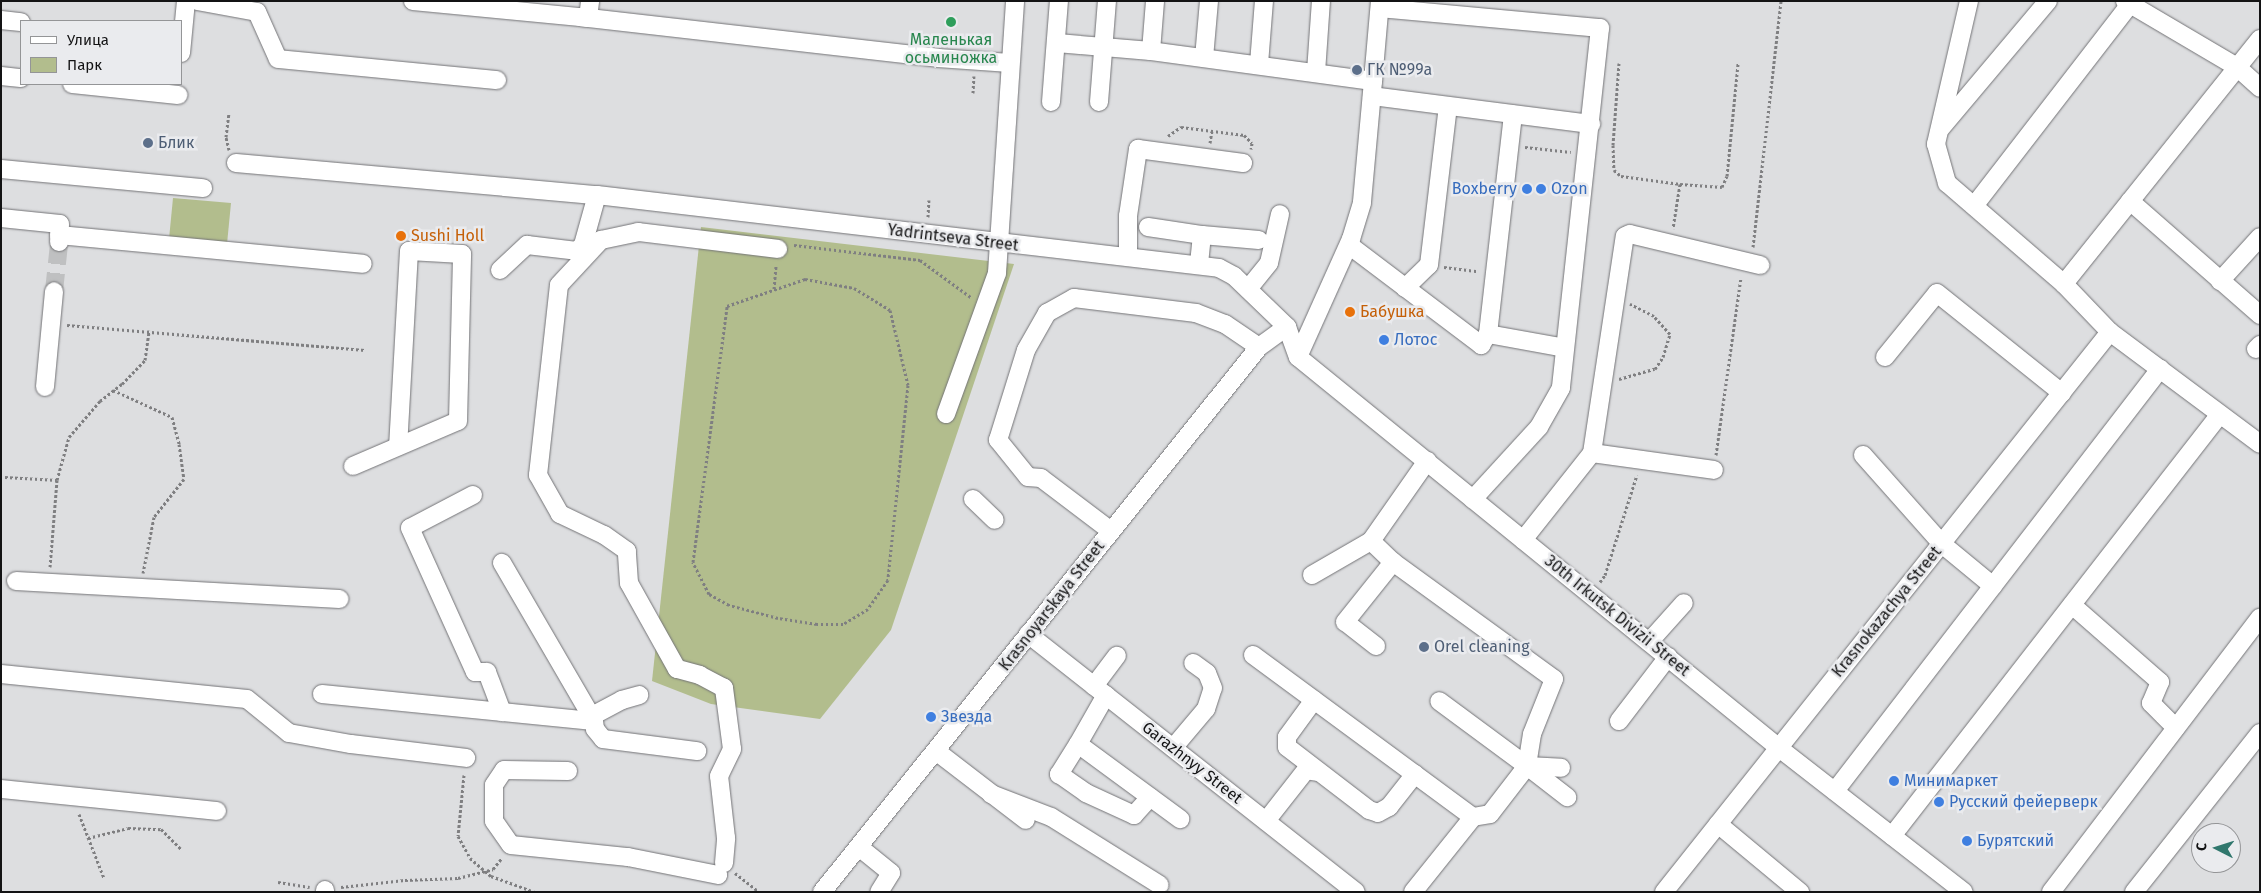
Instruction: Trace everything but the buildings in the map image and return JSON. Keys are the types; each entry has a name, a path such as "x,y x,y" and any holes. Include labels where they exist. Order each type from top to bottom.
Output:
{"street":[{"path":"182,43 186,1"},
{"path":"196,1 257,12 278,59 497,80"},
{"path":"413,1 580,17 928,57 1010,63"},
{"path":"580,17 588,18 590,1"},
{"path":"946,414 997,272 1015,1"},
{"path":"1051,102 1059,1"},
{"path":"1099,102 1107,1"},
{"path":"1151,51 1155,1"},
{"path":"1204,58 1209,1"},
{"path":"1259,64 1264,1"},
{"path":"1316,72 1321,1"},
{"path":"1969,1 1936,144 1947,183 2064,284 2110,332 2260,444"},
{"path":"1939,130 2048,1"},
{"path":"1974,206 2128,3 2238,67 2260,88"},
{"path":"1298,357 1348,245 1362,204 1380,5 1600,28 1561,388 1539,427 1473,499"},
{"path":"1,20 20,22"},
{"path":"2064,284 2260,39"},
{"path":"1056,43 1151,51 1316,72 1373,89 1448,106 1591,124"},
{"path":"1,76 20,78"},
{"path":"82,85 178,95"},
{"path":"1406,288 1429,265 1448,106"},
{"path":"1348,245 1481,345 1488,334 1513,114"},
{"path":"1128,258 1128,216 1138,149 1243,163"},
{"name":"Yadrintseva Street","path":"236,163 597,195 999,244 1219,268 1234,276 1287,327"},
{"path":"1,169 204,188"},
{"path":"500,270 527,245 577,251 583,245 597,195"},
{"path":"2130,201 2260,315"},
{"path":"1248,289 1269,263 1280,214"},
{"path":"1,218 60,224 59,240 363,264"},
{"path":"1148,227 1202,235 1258,240"},
{"path":"568,771 504,770 494,785 494,821 511,845 722,865 726,838 719,776 732,749 724,688 700,675 677,669 629,583 627,551 604,535 560,514 538,475 559,285 601,240 638,232 778,249"},
{"path":"1523,540 1592,452 1625,236 1630,234 1752,263"},
{"path":"1199,265 1202,235"},
{"path":"2220,280 2260,237"},
{"path":"353,466 458,421 462,254 409,251 398,446"},
{"path":"45,387 54,291"},
{"path":"1885,357 1937,293 2062,393"},
{"path":"1110,531 1041,478 1028,477 998,440 1026,350 1047,312 1074,298 1196,313 1225,324 1259,347"},
{"path":"1287,327 1298,357"},
{"name":"Krasnoyarskaya Street","path":"822,892 1259,347 1287,327"},
{"name":"Krasnokazachya Street","path":"1667,891 1718,824 2110,332"},
{"path":"1488,334 1565,348"},
{"name":"30th Irkutsk Divizii Street","path":"1298,357 1779,748 1964,892"},
{"path":"1835,791 2160,369"},
{"path":"1892,836 2220,414"},
{"path":"1592,452 1714,470"},
{"path":"1863,455 1942,544 1993,586"},
{"path":"1312,575 1371,541 1427,461"},
{"path":"473,495 410,528 476,672 487,672 502,712"},
{"path":"973,499 995,520"},
{"path":"1371,541 1393,562 1554,680 1532,734 1527,766 1490,814 1473,817 1413,892"},
{"path":"502,562 593,718 595,729 603,739 697,751"},
{"path":"1376,646 1345,622 1393,562"},
{"path":"16,581 339,599"},
{"path":"1649,642 1684,603"},
{"path":"2072,605 2160,682 2151,703 2176,728"},
{"path":"2051,892 2260,618"},
{"name":"Garazhnyy Street","path":"1028,634 1356,892"},
{"path":"1253,655 1473,817"},
{"path":"1117,656 1100,690 1078,744 1059,774 1086,793 1134,815 1150,797"},
{"path":"1619,721 1668,657"},
{"path":"1173,748 1206,708 1213,688 1207,673 1193,663"},
{"path":"1,674 248,699 289,733 351,744 466,758"},
{"path":"322,694 502,712 593,718 622,700 639,695"},
{"path":"1314,700 1287,737 1287,747 1369,810 1378,813 1389,808 1415,774"},
{"path":"1439,701 1567,797"},
{"path":"2134,892 2260,733"},
{"path":"1078,744 1180,819"},
{"path":"936,751 1026,820"},
{"path":"1527,766 1561,768"},
{"path":"1266,821 1306,770 1319,772"},
{"path":"1,789 217,811"},
{"path":"991,794 1051,817 1160,885"},
{"path":"1718,824 1800,892"},
{"path":"859,847 891,873 879,892"}],"path":[{"path":"1714,470 1752,263 1781,1"},
{"path":"1619,64 1613,145 1614,170 1627,177 1722,187 1727,176 1738,63"},
{"path":"229,114 226,137 230,158 236,163"},
{"path":"1143,150 1181,127 1244,135 1252,143 1250,155 1243,163"},
{"path":"1509,145 1587,154"},
{"path":"1670,243 1680,184"},
{"path":"928,217 929,200"},
{"path":"774,289 778,249 785,244 920,260 984,307"},
{"path":"1429,265 1495,273"},
{"path":"806,279 854,288 890,310 908,385 888,580 868,609 843,624 816,624 778,618 729,604 709,594 693,562 727,306 774,289 806,279"},
{"path":"1601,384 1655,369 1663,357 1670,334 1654,316 1615,297"},
{"path":"64,324 365,350"},
{"path":"49,583 57,480 69,437 100,400 145,360 149,330"},
{"path":"113,390 172,417 183,470 184,479 154,517 146,549 141,588"},
{"path":"1590,594 1605,575 1637,478 1638,459"},
{"path":"5,477 57,480"},
{"path":"466,758 458,836 470,858 491,876 536,892"},
{"path":"72,796 104,878"},
{"path":"88,838 128,828 161,829 181,849"},
{"path":"278,882 325,891 405,880 458,878 493,869 511,845"},
{"path":"722,865 732,870 759,892"}],"green space":[{"path":"173,198 231,203 227,244 169,239"},
{"path":"701,227 1014,264 891,630 820,719 711,704 652,681"}],"tunnel":[{"path":"54,291 59,244"}],"place":[{"name":"Маленькая осьминожка","path":"951,22"},
{"name":"ГК №99а","path":"1357,70"},
{"name":"Блик","path":"148,143"},
{"name":"Boxberry","path":"1527,189"},
{"name":"Ozon","path":"1541,189"},
{"name":"Sushi Holl","path":"401,236"},
{"name":"Бабушка","path":"1350,312"},
{"name":"Лотос","path":"1384,340"},
{"name":"Orel cleaning","path":"1424,647"},
{"name":"Звезда","path":"931,717"},
{"name":"Минимаркет","path":"1894,781"},
{"name":"Русский фейерверк","path":"1939,802"},
{"name":"Бурятский","path":"1967,841"}]}
